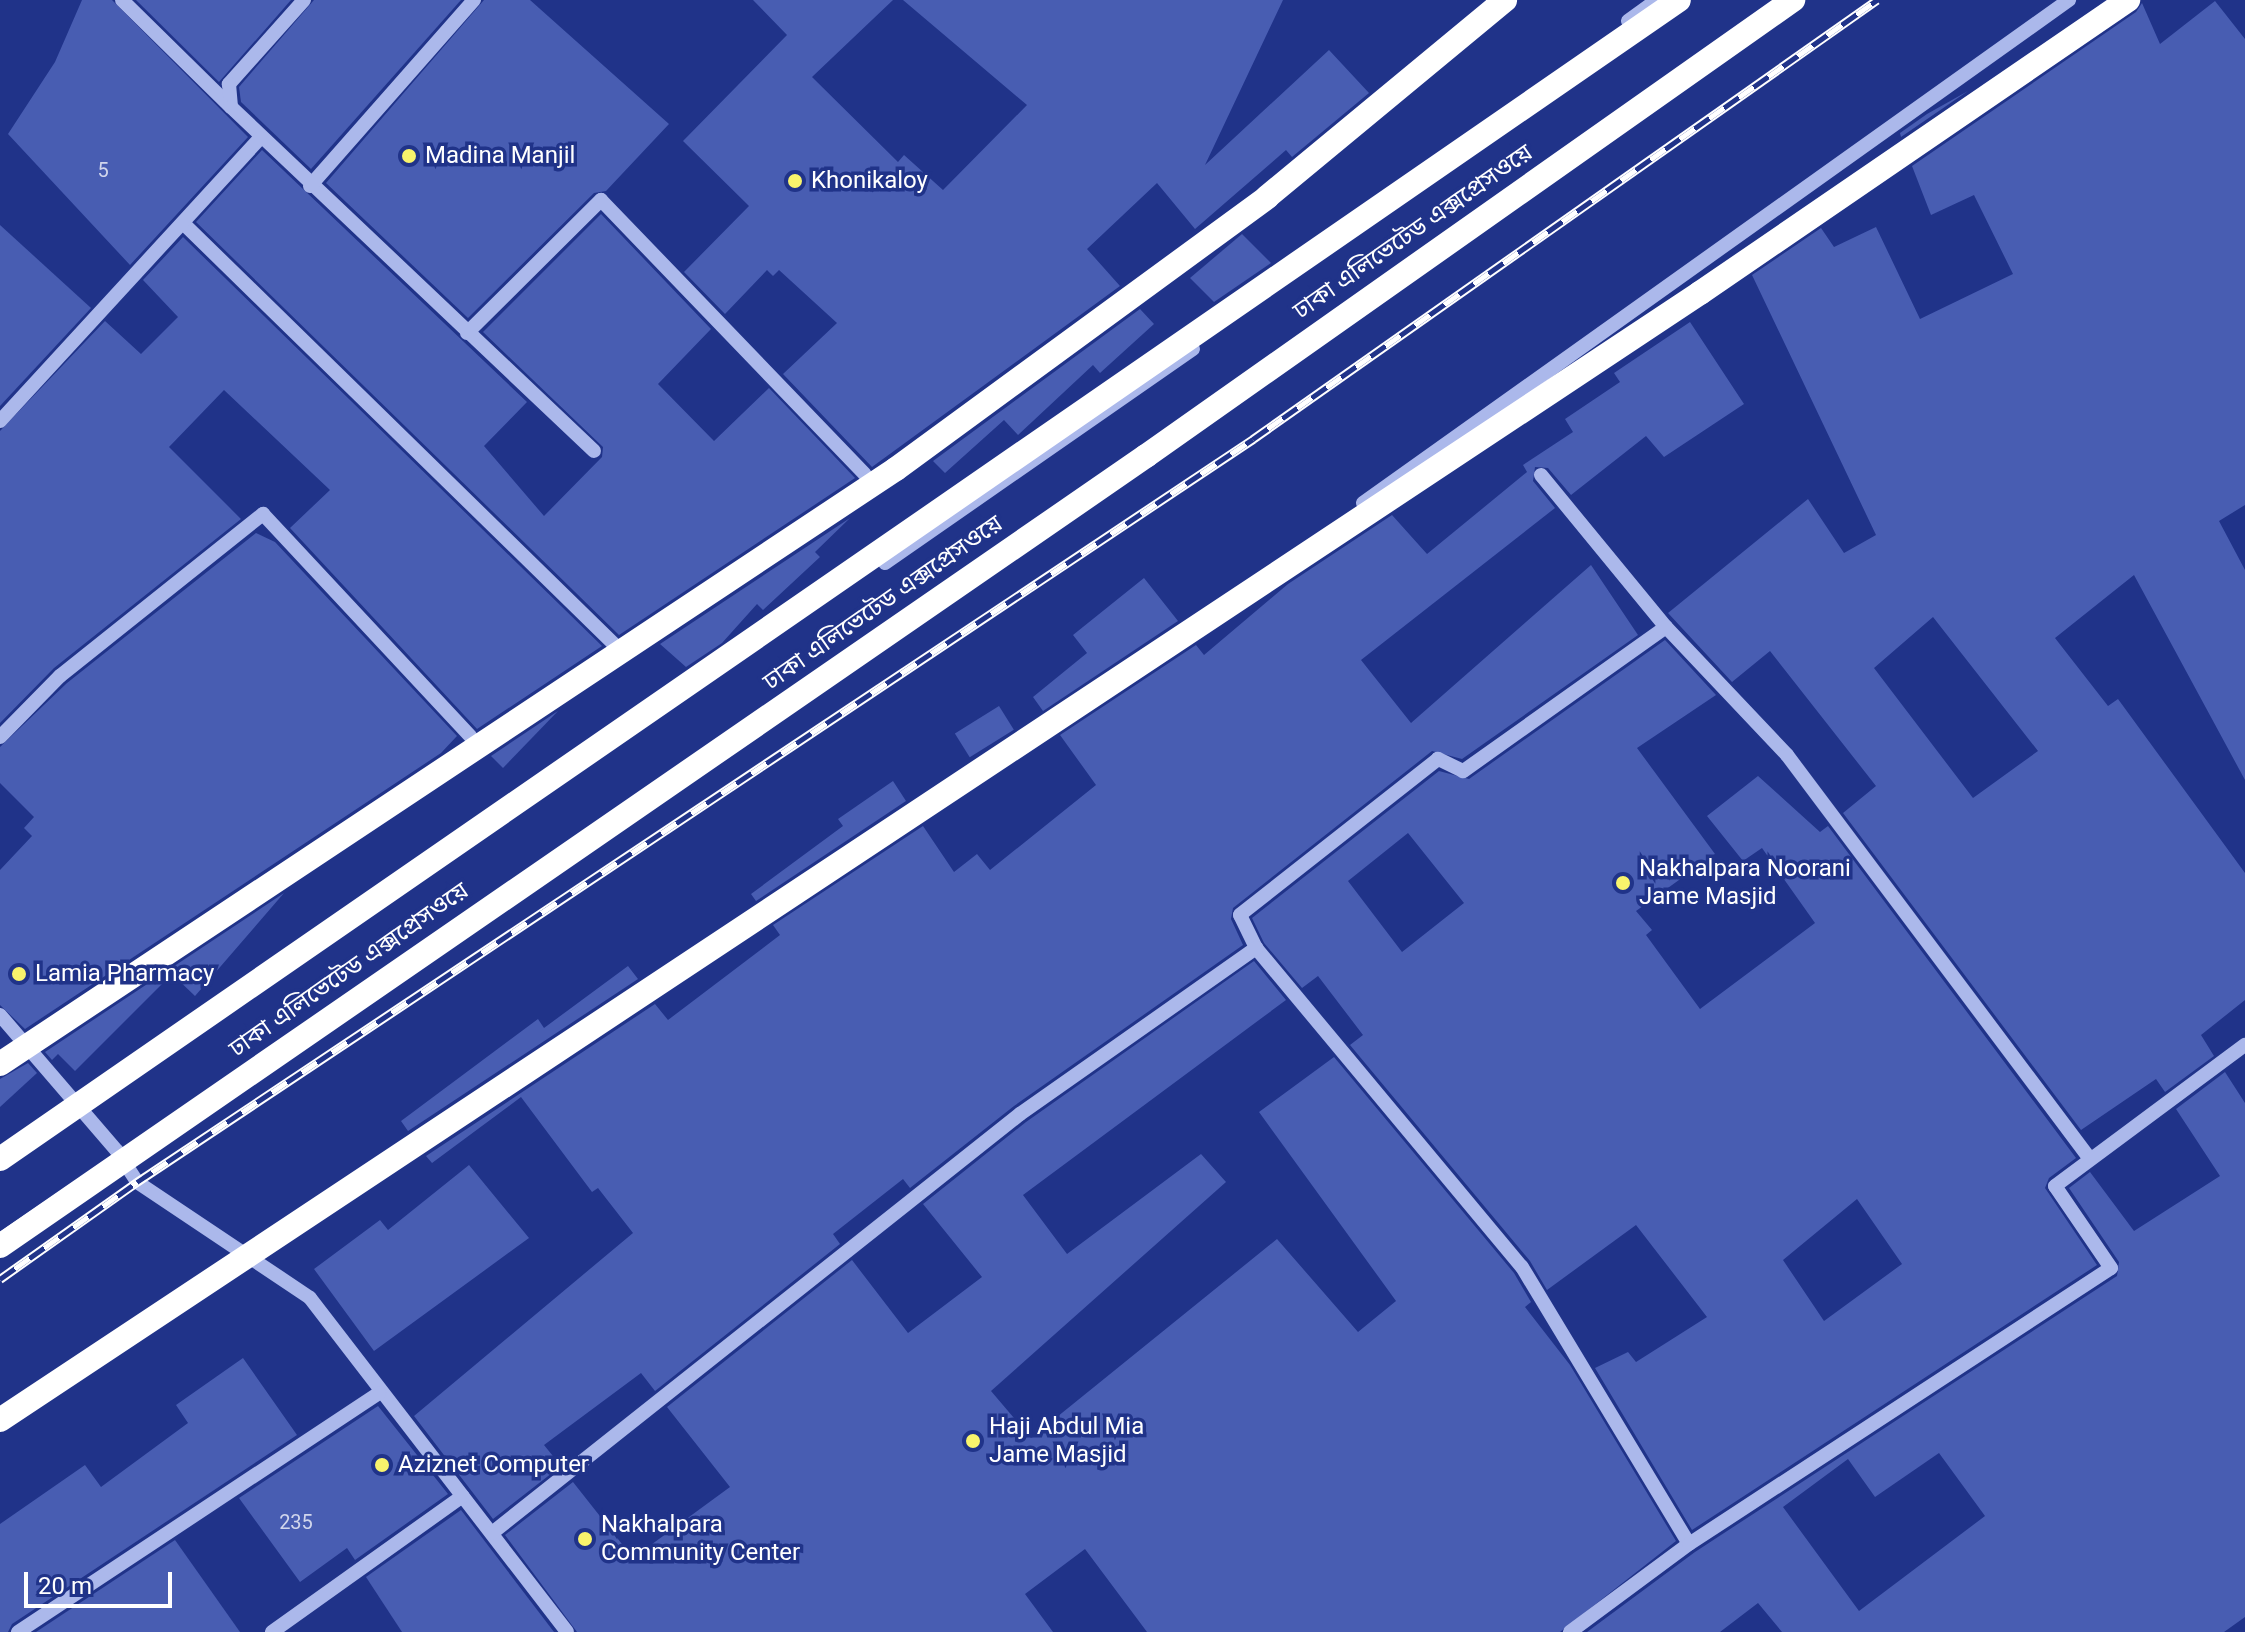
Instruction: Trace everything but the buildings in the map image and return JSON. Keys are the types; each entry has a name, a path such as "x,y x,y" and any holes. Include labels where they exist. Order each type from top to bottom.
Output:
{"highway":[{"path":"0,1064 896,469 1267,197 1505,0"},
{"name":"ঢাকা এলিভেটেড এক্সপ্রেসওয়ে","path":"0,1160 1679,0"},
{"name":"ঢাকা এলিভেটেড এক্সপ্রেসওয়ে","path":"0,1246 1146,456 1793,0"},
{"path":"0,1420 1700,293 2128,0"}],"street":[{"path":"122,0 310,186 594,451"},
{"path":"231,107 229,84 304,0"},
{"path":"310,186 474,0"},
{"path":"0,1160 1119,403 1657,0"},
{"path":"1133,666 2069,0"},
{"path":"0,421 185,225 260,138"},
{"path":"467,333 601,200 865,474"},
{"path":"185,225 616,646"},
{"path":"1541,475 1666,627 1787,755 2090,1159"},
{"path":"0,737 60,676 263,514 470,736"},
{"path":"1666,627 1463,771 1438,759 1240,915 1256,948 1522,1267 1689,1544"},
{"path":"492,1533 1020,1114 1256,948"},
{"path":"0,1015 80,1108 137,1182 310,1298 379,1393 567,1632"},
{"path":"1570,1632 1689,1544 2111,1268 2055,1186 2245,1045"},
{"path":"18,1632 379,1393"},
{"path":"272,1632 463,1496"}],"tram line":[{"path":"0,1233 1225,398 1792,0"}],"railway":[{"path":"0,1279 137,1182 1253,439 1877,0"}],"place":[{"name":"Madina Manjil","path":"409,156"},
{"name":"Khonikaloy","path":"795,181"},
{"name":"Nakhalpara Noorani Jame Masjid","path":"1623,883"},
{"name":"Lamia Pharmacy","path":"19,974"},
{"name":"Haji Abdul Mia Jame Masjid","path":"973,1441"},
{"name":"Aziznet Computer","path":"382,1465"},
{"name":"Nakhalpara Community Center","path":"585,1539"}]}
